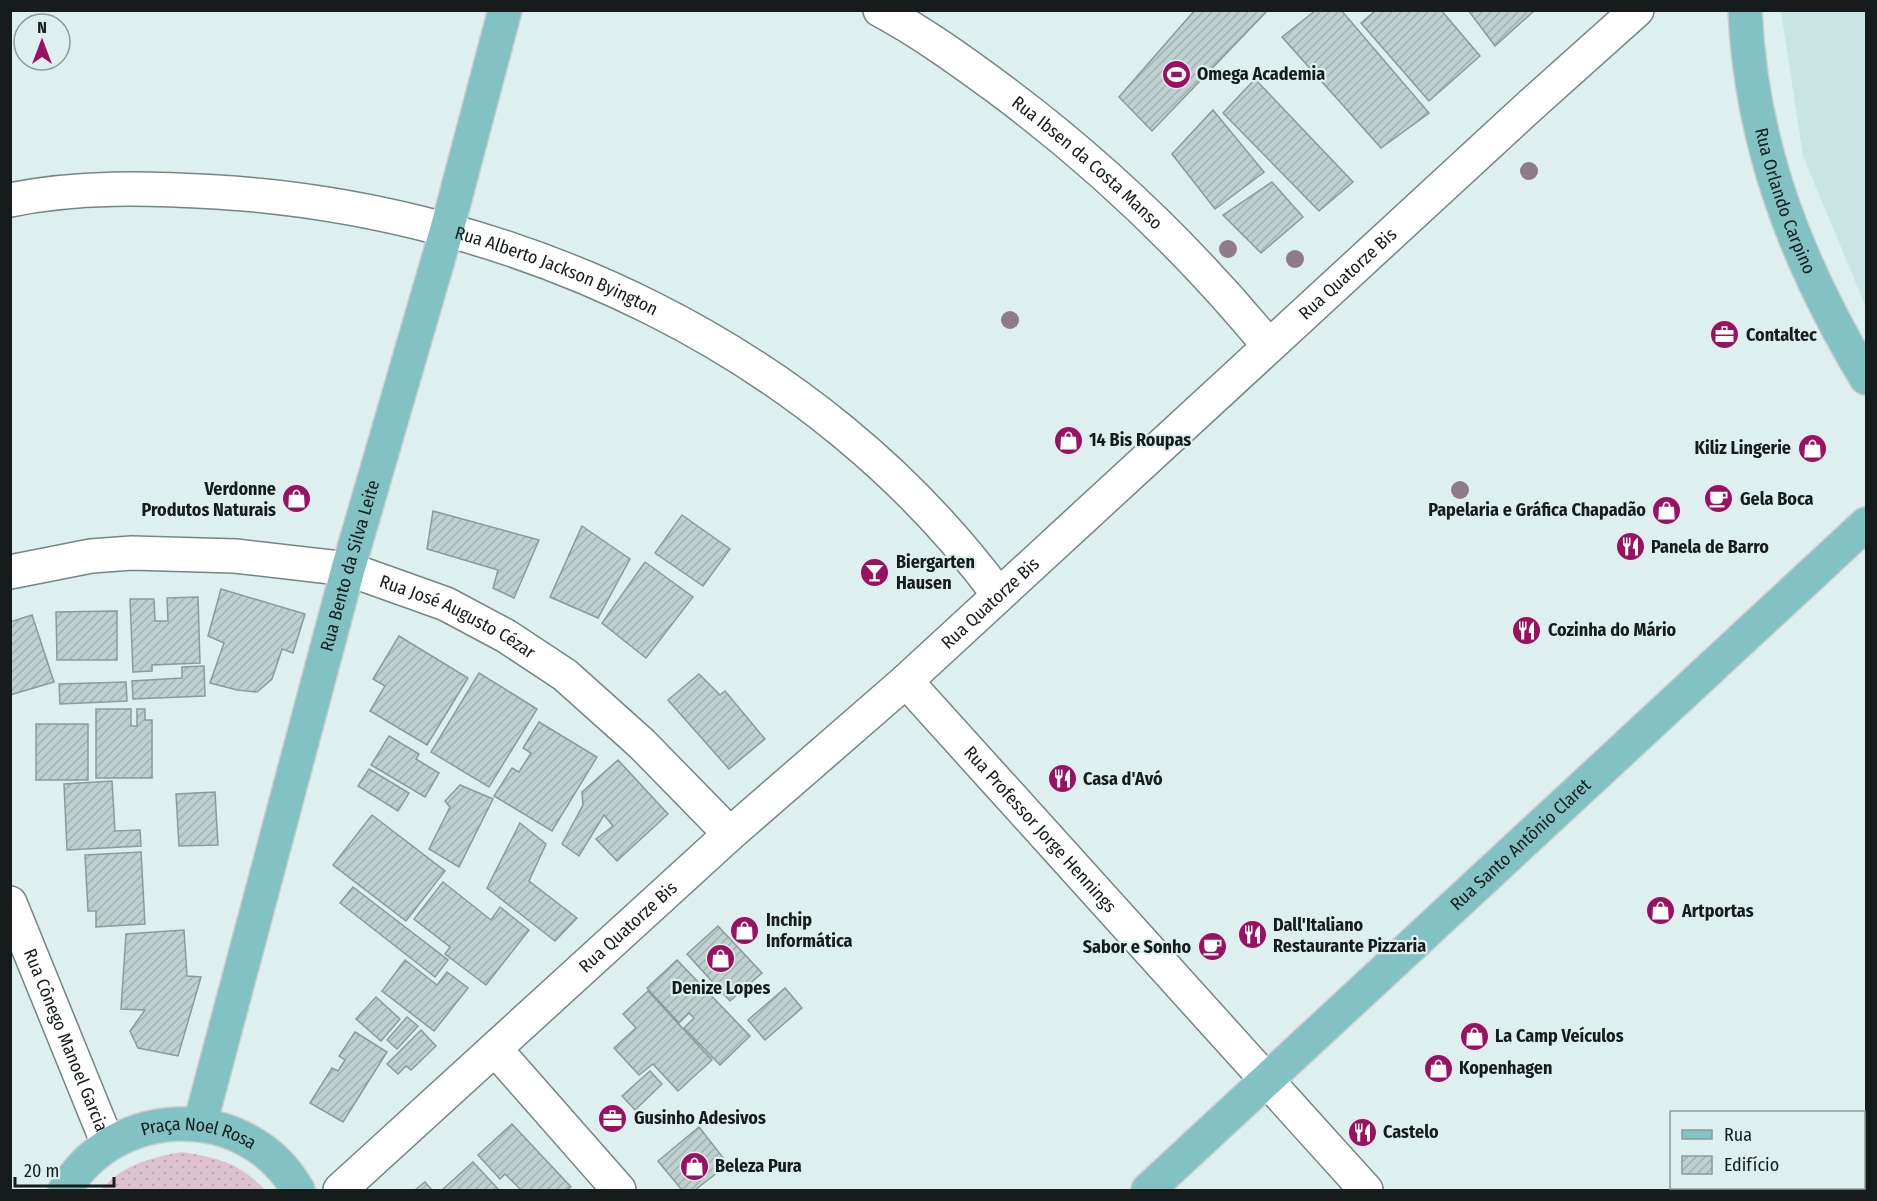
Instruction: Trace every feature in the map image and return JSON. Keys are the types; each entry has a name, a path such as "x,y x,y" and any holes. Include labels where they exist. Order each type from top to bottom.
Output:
{"main road":[{"name":"Rua Bento da Silva Leite","path":"200,1124 348,569 447,229 505,10"},
{"name":"Rua Orlando Carpino","path":"1745,10 1756,107 1766,151 1786,218 1808,273 1834,325 1866,378"},
{"name":"Rua Santo Antônio Claret","path":"1148,1191 1866,524"},
{"name":"Praça Noel Rosa","path":"64,1191 75,1172 108,1144 152,1126 200,1124 248,1140 287,1172 298,1191"}],"street":[{"name":"Rua Ibsen da Costa Manso","path":"880,10 904,23 974,71 1029,111 1090,162 1160,225 1222,289 1269,346"},
{"name":"Rua Quatorze Bis","path":"340,1191 730,834 906,681 998,594 1637,10"},
{"name":"Rua Alberto Jackson Byington","path":"10,200 92,191 151,189 270,196 357,208 447,229 580,275 644,302 716,342 799,399 888,470 964,549 998,594"},
{"name":"Rua José Augusto Cézar","path":"10,572 91,556 132,553 235,556 348,569 446,604 506,636 565,675 642,744 730,834"},
{"name":"Rua Professor Jorge Hennings","path":"906,681 1366,1191"},
{"name":"Rua Cônego Manoel Garcia","path":"10,903 108,1144"},
{"path":"495,1049 619,1191"}],"shaded area":[{"path":"1781,11 1866,11 1866,307 1803,156"},
{"path":"181,1152 205,1156 237,1167 265,1190 101,1190 118,1174 137,1164"}],"building":[{"path":"1195,10 1268,10 1152,131 1119,97"},
{"path":"1316,10 1341,10 1429,113 1381,148 1282,37"},
{"path":"1376,10 1441,10 1480,56 1429,101 1361,23"},
{"path":"1468,10 1535,10 1495,46"},
{"path":"1255,79 1353,182 1319,211 1223,113"},
{"path":"1213,110 1264,172 1215,209 1172,154"},
{"path":"1272,182 1303,217 1261,253 1223,215"},
{"path":"433,511 539,540 514,598 493,588 498,570 427,549"},
{"path":"682,515 730,549 703,586 655,553"},
{"path":"582,526 630,559 598,618 550,597"},
{"path":"645,562 693,597 646,658 602,623"},
{"path":"221,589 305,614 293,653 282,649 272,679 257,692 210,683 224,643 208,636"},
{"path":"198,597 200,663 152,665 152,671 133,672 130,599 154,599 155,621 168,621 167,598"},
{"path":"117,611 117,660 57,660 56,612"},
{"path":"32,615 54,682 10,695 10,622"},
{"path":"399,636 468,678 427,745 370,711 385,686 373,679"},
{"path":"204,666 205,696 133,699 132,681 182,678 182,667"},
{"path":"479,673 537,709 489,787 431,752"},
{"path":"699,674 720,695 725,691 765,739 729,769 668,700"},
{"path":"126,682 127,701 60,704 59,684"},
{"path":"96,709 131,709 131,726 137,726 137,709 145,709 145,720 152,720 152,778 96,778"},
{"path":"539,722 597,757 552,831 494,796 512,768 519,772 531,753 523,748"},
{"path":"36,724 88,724 88,780 36,780"},
{"path":"389,736 419,754 416,759 439,773 425,797 371,765"},
{"path":"618,760 668,814 617,861 596,839 613,826 604,815 579,856 562,844 583,805 582,792"},
{"path":"369,769 409,793 398,811 358,786"},
{"path":"112,781 115,831 140,830 141,846 67,850 64,784"},
{"path":"460,785 493,799 459,867 429,849 450,807 445,801"},
{"path":"215,792 218,845 179,846 176,794"},
{"path":"372,815 445,871 406,921 333,865"},
{"path":"520,823 546,844 529,881 577,918 555,941 487,888"},
{"path":"141,852 145,924 96,927 96,911 88,911 85,855"},
{"path":"443,882 491,920 500,907 529,930 486,985 445,954 450,947 414,919"},
{"path":"353,887 448,960 435,977 340,903"},
{"path":"718,926 762,973 730,1001 687,954"},
{"path":"184,930 187,976 201,977 178,1056 138,1048 130,1031 145,1010 121,1009 126,934"},
{"path":"405,960 437,985 447,972 468,988 434,1031 382,991"},
{"path":"677,960 750,1036 720,1065 684,1028 694,1018 689,1013 679,1023 647,988"},
{"path":"785,988 802,1008 765,1040 748,1020"},
{"path":"648,991 712,1060 678,1091 653,1064 639,1075 614,1048 636,1028 623,1014"},
{"path":"376,997 400,1019 381,1041 356,1019"},
{"path":"407,1017 418,1026 397,1049 387,1040"},
{"path":"421,1030 436,1046 411,1070 406,1066 398,1074 387,1064"},
{"path":"355,1032 387,1052 343,1122 310,1103 332,1068 338,1071 345,1060 339,1056"},
{"path":"650,1071 662,1084 635,1110 622,1096"},
{"path":"512,1124 571,1187 567,1190 521,1190 505,1174 500,1179 478,1155"},
{"path":"699,1127 728,1164 695,1190 682,1190 658,1161"},
{"path":"473,1162 499,1190 442,1190"},
{"path":"425,1182 432,1190 415,1190"}],"place":[{"name":"Omega Academia","path":"1176,74"},
{"name":"Contaltec","path":"1725,335"},
{"name":"14 Bis Roupas","path":"1068,440"},
{"name":"Kiliz Lingerie","path":"1812,448"},
{"name":"Verdonne Produtos Naturais","path":"297,499"},
{"name":"Gela Boca","path":"1719,499"},
{"name":"Papelaria e Gráfica Chapadão","path":"1667,510"},
{"name":"Panela de Barro","path":"1630,547"},
{"name":"Biergarten Hausen","path":"875,572"},
{"name":"Cozinha do Mário","path":"1527,630"},
{"name":"Casa d'Avó","path":"1062,779"},
{"name":"Artportas","path":"1661,911"},
{"name":"Inchip Informática","path":"745,930"},
{"name":"Dall'Italiano Restaurante Pizzaria","path":"1252,935"},
{"name":"Sabor e Sonho","path":"1212,947"},
{"name":"Denize Lopes","path":"721,959"},
{"name":"La Camp Veículos","path":"1474,1036"},
{"name":"Kopenhagen","path":"1438,1068"},
{"name":"Gusinho Adesivos","path":"613,1118"},
{"name":"Castelo","path":"1362,1132"},
{"name":"Beleza Pura","path":"694,1166"}]}
